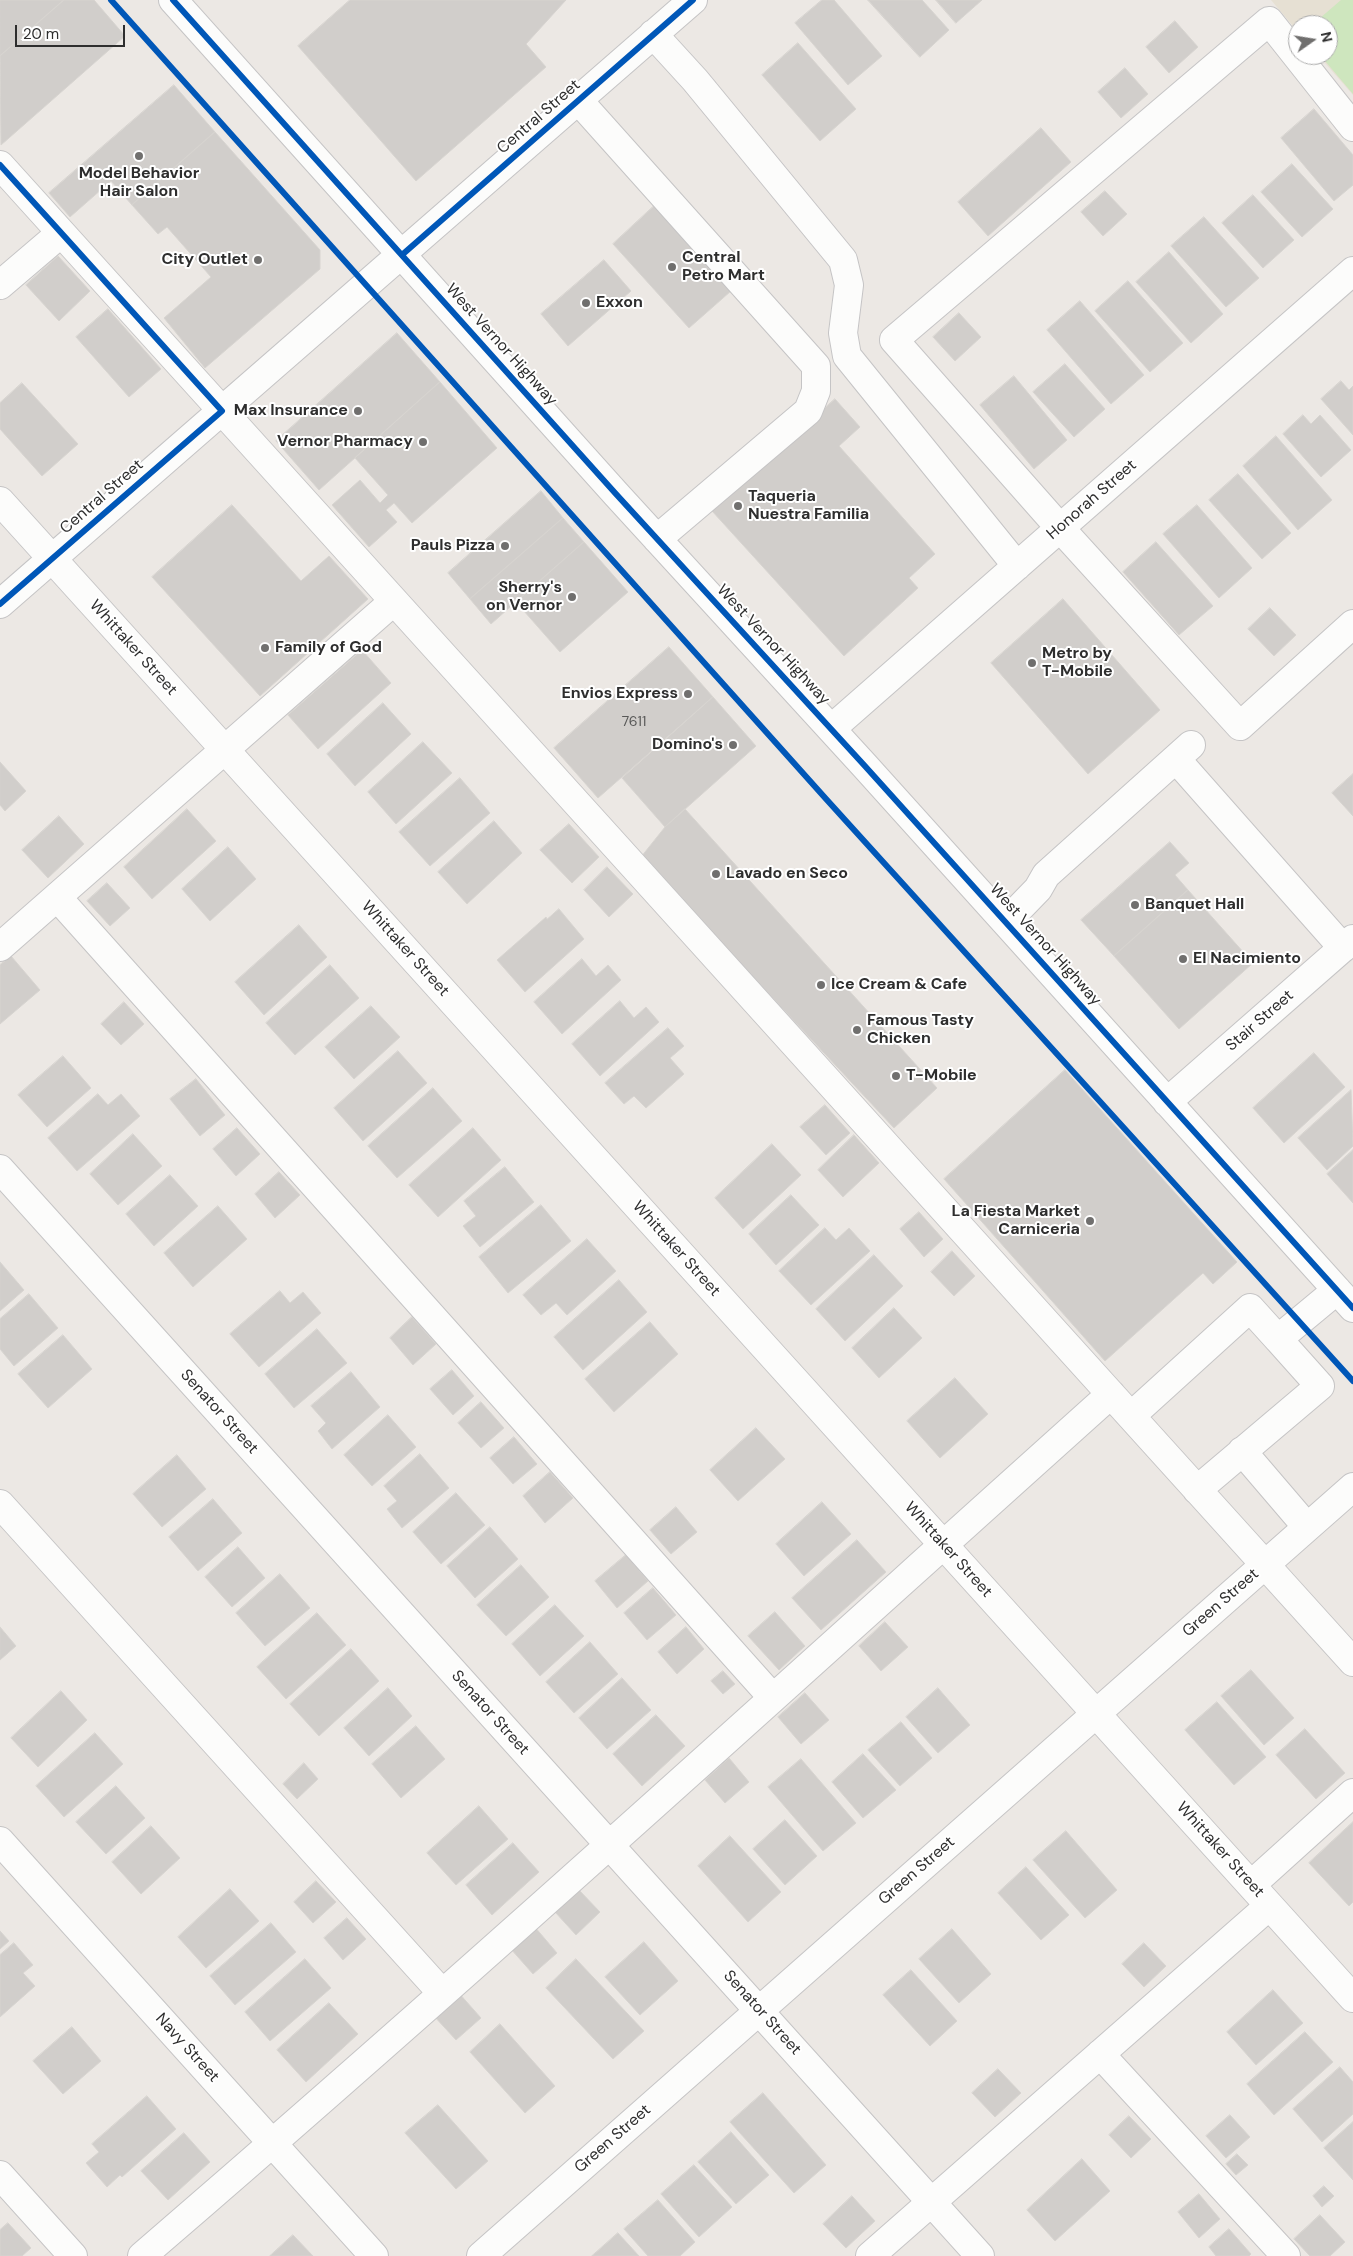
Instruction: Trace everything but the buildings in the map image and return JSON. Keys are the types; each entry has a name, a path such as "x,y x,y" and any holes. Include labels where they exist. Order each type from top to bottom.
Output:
{"street":[{"name":"West Vernor Highway","path":"173,0 657,539 1006,922 1345,1299"},
{"name":"Central Street","path":"0,604 693,0"},
{"path":"1353,127 1269,21 894,340 1060,528 1240,726 1353,624"},
{"path":"653,34 694,80 843,260 850,284 843,333 846,356 1017,566"},
{"path":"578,100 816,366 816,391 808,411 657,539"},
{"path":"0,165 1353,1662"},
{"path":"0,285 61,233"},
{"name":"Honorah Street","path":"831,729 1353,271"},
{"name":"Whittaker Street","path":"0,501 1353,1998"},
{"path":"0,947 394,601"},
{"path":"1006,922 1038,889 1046,875 1184,752 1348,944"},
{"path":"57,897 773,1698"},
{"name":"Stair Street","path":"1167,1102 1348,944"},
{"name":"Senator Street","path":"0,1169 980,2256"},
{"path":"1278,1339 1345,1299"},
{"path":"1131,1416 1250,1308 1320,1386 1197,1490"},
{"path":"142,2256 273,2144 1111,1394"},
{"path":"1242,1452 1307,1527"},
{"name":"Green Street","path":"481,2256 1353,1487"},
{"path":"0,1504 442,1993"},
{"path":"1251,1885 1353,1793"},
{"name":"Navy Street","path":"0,1841 374,2256"},
{"path":"870,2256 1270,1906"},
{"path":"1100,2054 1286,2256"},
{"path":"0,2175 74,2256"}],"shaded area":[{"path":"1271,0 1353,0 1353,95 1327,65 1338,65 1338,15 1288,15 1288,20"}],"green space":[{"path":"1341,0 1353,0 1353,94 1328,65 1338,65 1338,15 1324,15"}],"cycle path":[{"path":"111,0 827,800 1353,1381"},
{"path":"173,0 616,494 864,765 1353,1308"},
{"path":"403,254 693,0"},
{"path":"0,165 222,411 0,604"}],"place":[{"name":"Model Behavior Hair Salon","path":"139,156"},
{"name":"City Outlet","path":"258,260"},
{"name":"Central Petro Mart","path":"672,267"},
{"name":"Exxon","path":"586,303"},
{"name":"Max Insurance","path":"358,411"},
{"name":"Vernor Pharmacy","path":"423,442"},
{"name":"Taqueria Nuestra Familia","path":"738,506"},
{"name":"Pauls Pizza","path":"505,546"},
{"name":"Sherry's on Vernor","path":"572,597"},
{"name":"Family of God","path":"265,648"},
{"name":"Metro by T-Mobile","path":"1032,663"},
{"name":"Envios Express","path":"688,694"},
{"name":"Domino's","path":"733,745"},
{"name":"Lavado en Seco","path":"716,874"},
{"name":"Banquet Hall","path":"1135,905"},
{"name":"El Nacimiento","path":"1183,959"},
{"name":"Ice Cream & Cafe","path":"821,985"},
{"name":"Famous Tasty Chicken","path":"857,1030"},
{"name":"T-Mobile","path":"896,1076"},
{"name":"La Fiesta Market Carniceria","path":"1090,1221"}]}
